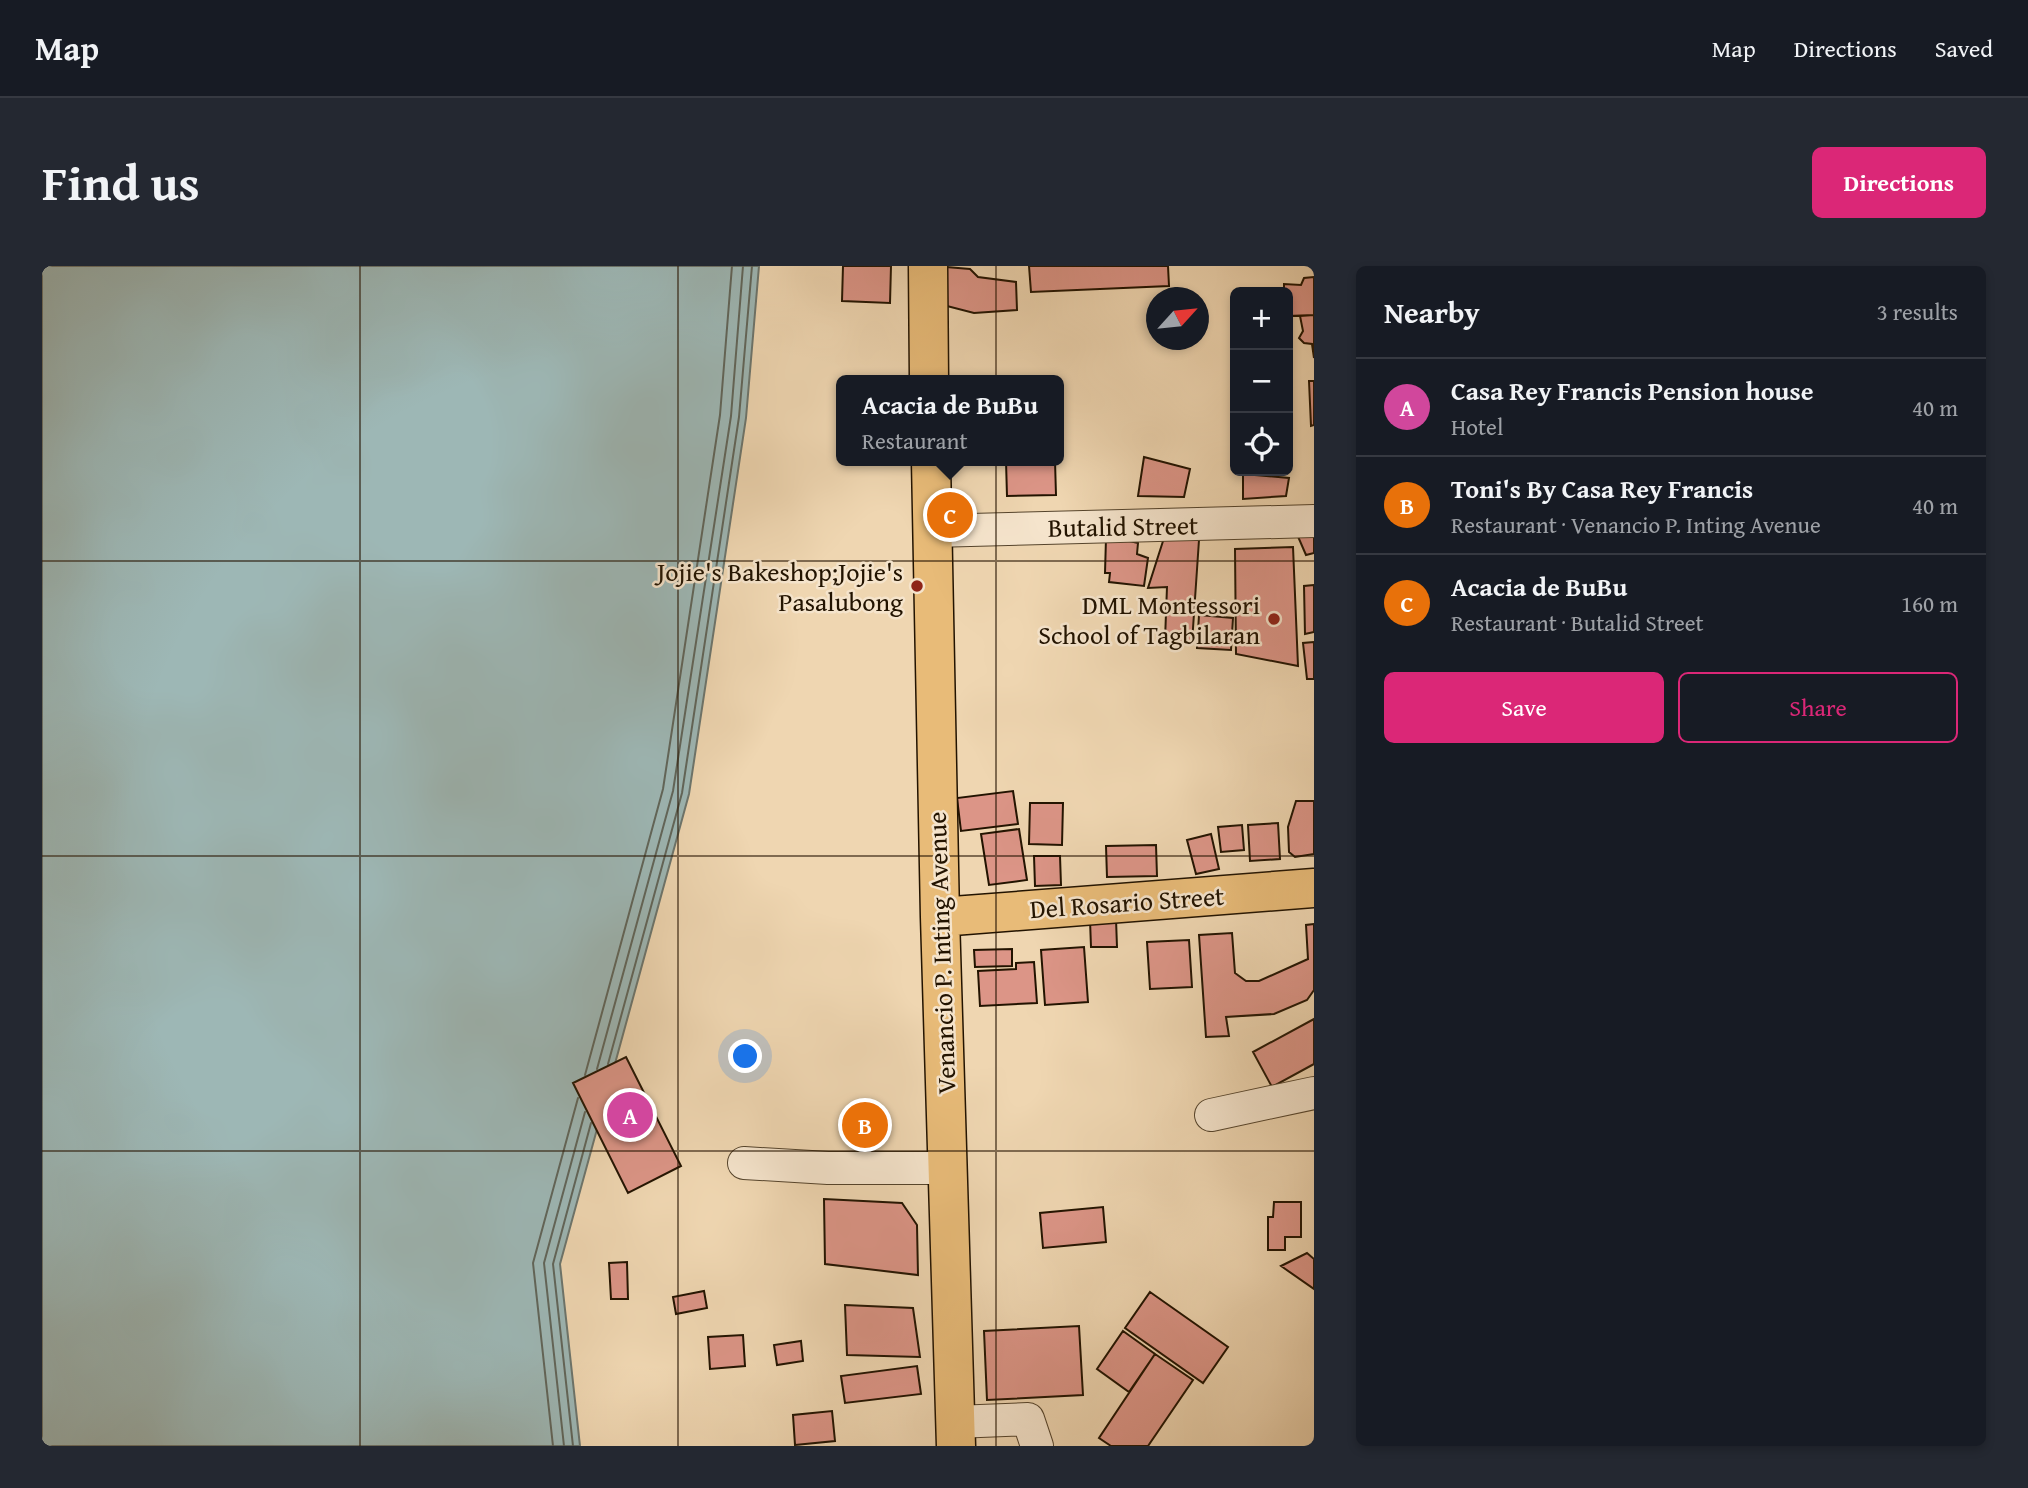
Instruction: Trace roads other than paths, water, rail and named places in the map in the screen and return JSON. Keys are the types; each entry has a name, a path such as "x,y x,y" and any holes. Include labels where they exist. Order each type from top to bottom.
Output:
{"main road":[{"path":"928,266 929,375"},
{"name":"Venancio P. Inting Avenue","path":"931,466 940,917 956,1434"},
{"name":"Del Rosario Street","path":"940,917 1314,888"}],"street":[{"name":"Butalid Street","path":"932,531 1314,521"},
{"path":"1211,1115 1314,1093"},
{"path":"744,1163 828,1168 947,1168"},
{"path":"956,1434 1028,1419 1037,1446"}],"water":[{"path":"42,266 759,266 746,418 689,794 560,1264 580,1446 42,1446"}],"place":[{"name":"Acacia de BuBu","path":"950,515"},
{"name":"Jojie's Bakeshop;Jojie's Pasalubong","path":"917,586"},
{"name":"DML Montessori School of Tagbilaran","path":"1274,619"},
{"name":"Casa Rey Francis Pension house","path":"630,1115"},
{"name":"Toni's By Casa Rey Francis","path":"865,1125"}]}
